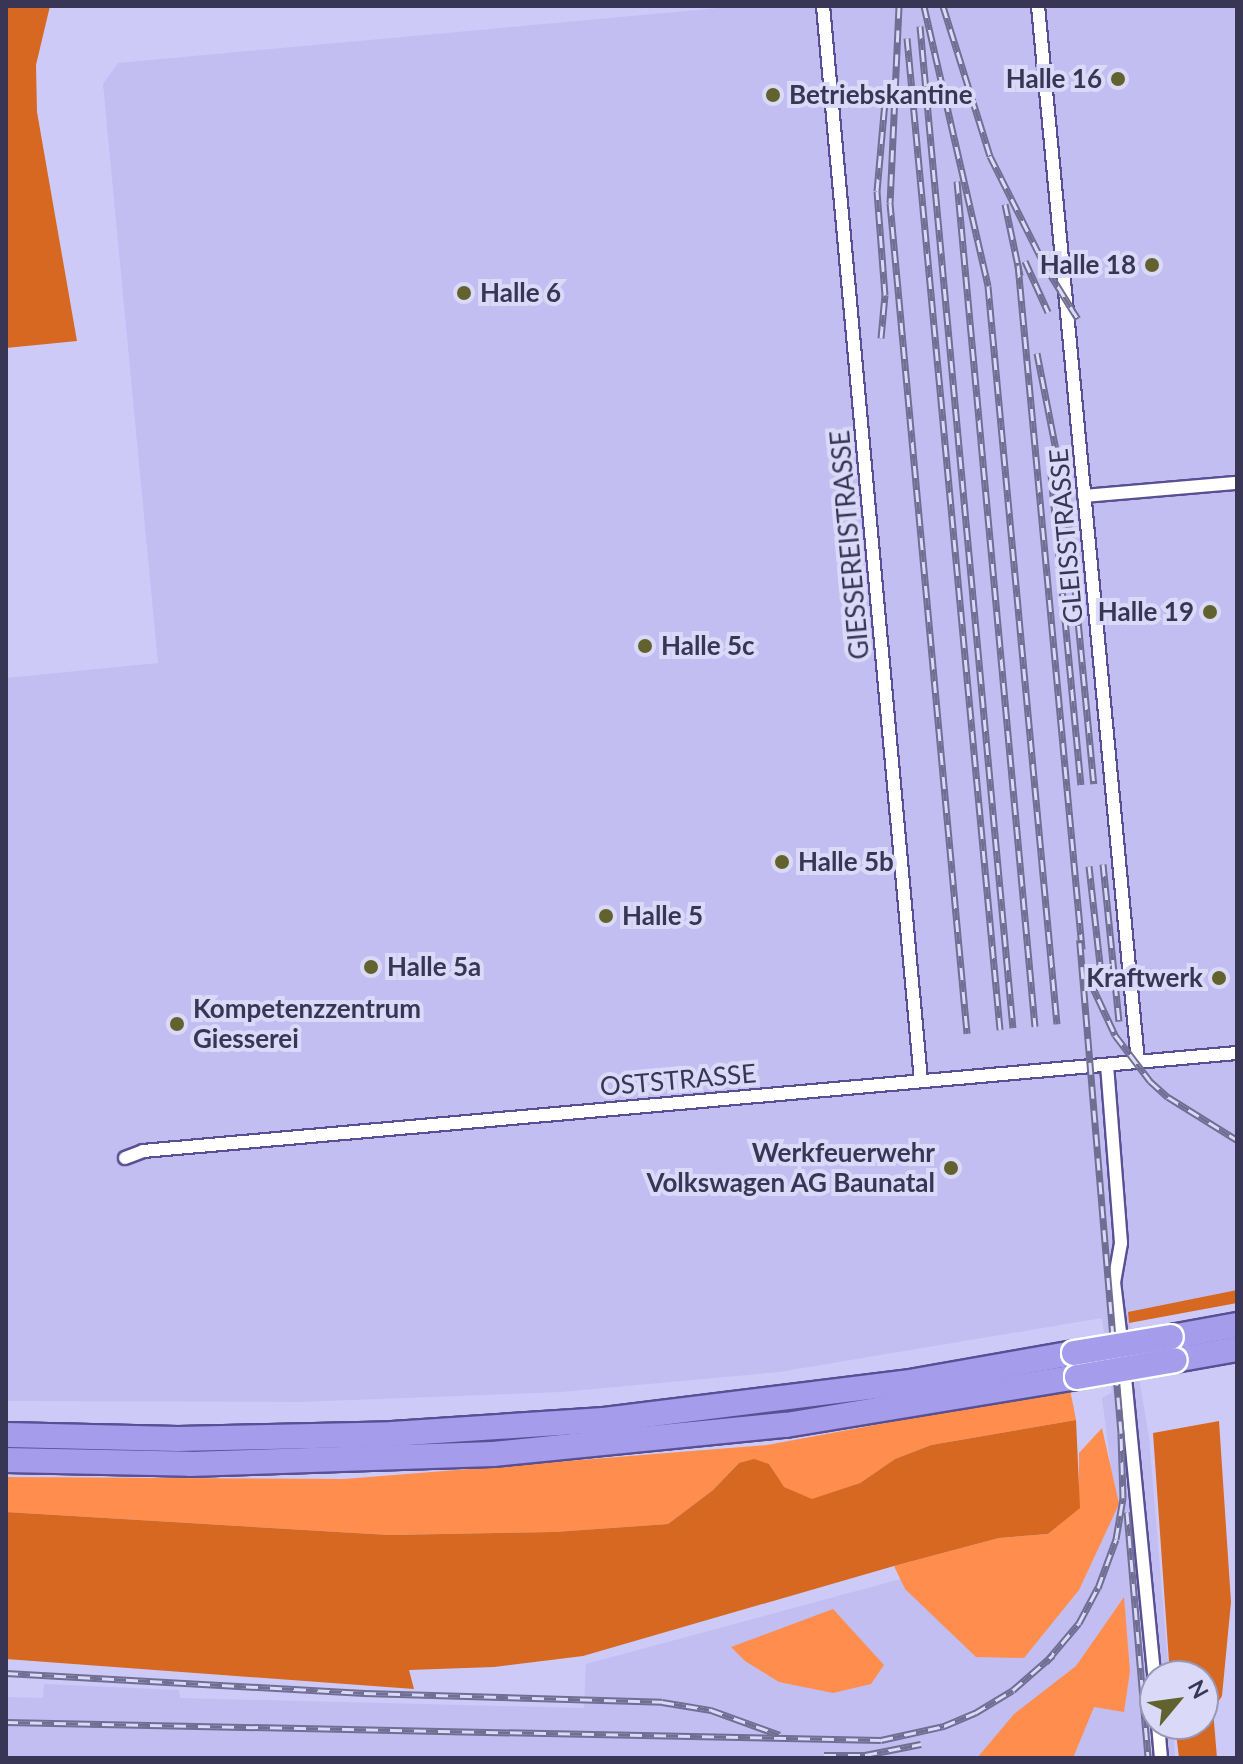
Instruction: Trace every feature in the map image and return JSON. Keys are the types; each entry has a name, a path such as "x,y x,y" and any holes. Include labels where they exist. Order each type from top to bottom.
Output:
{"highway":[{"path":"1173,1349 1237,1325"},
{"path":"6,1460 190,1464 507,1453 786,1425 1076,1365 1173,1349 1237,1349"},
{"path":"6,1435 178,1439 392,1434 604,1420 915,1381 1076,1365"}],"street":[{"name":"GIESSEREISTRASSE","path":"823,6 921,1080"},
{"name":"GLEISSTRASSE","path":"1038,6 1138,1062"},
{"path":"1084,496 1237,483"},
{"name":"OSTSTRASSE","path":"125,1158 143,1151 1237,1053"},
{"path":"1107,1065 1121,1243 1114,1282 1134,1440 1153,1660"}],"shaded area":[{"path":"6,6 50,6 36,65 37,112 77,341 6,348"},
{"path":"741,6 1237,6 1237,1290 1128,1313 1149,1437 1168,1660 1139,1660 1139,1740 1174,1740 1175,1758 6,1758 6,1697 43,1698 44,1684 179,1690 180,1698 584,1708 586,1664 1093,1527 1110,1506 1111,1467 1102,1398 1112,1392 1102,1318 779,1372 561,1392 300,1402 6,1401 6,678 158,663 103,84 118,63"},
{"path":"1237,1290 1237,1303 1129,1323 1128,1312"},
{"path":"1070,1389 1076,1420 931,1445 895,1459 860,1483 812,1500 783,1487 769,1464 739,1463 713,1490 668,1524 554,1532 389,1535 6,1512 6,1477 344,1479 767,1445"},
{"path":"1076,1420 1080,1508 1048,1534 999,1538 583,1656 494,1667 409,1670 414,1689 6,1659 6,1512 389,1535 554,1532 668,1524 713,1490 739,1463 754,1459 769,1464 784,1487 812,1499 860,1483 895,1459 931,1445"},
{"path":"1219,1421 1231,1602 1222,1696 1219,1701 1219,1660 1169,1660 1153,1433"},
{"path":"1102,1428 1119,1504 1079,1590 1024,1658 976,1657 905,1589 894,1566 999,1538 1048,1534 1079,1508 1079,1453"},
{"path":"1124,1597 1130,1671 1124,1712 1094,1707 1073,1758 977,1758 1014,1714 1076,1666"},
{"path":"833,1609 884,1665 871,1684 833,1693 779,1682 745,1661 731,1647"},
{"path":"1177,1740 1216,1740 1217,1758 1179,1758"}],"railway":[{"path":"899,6 890,203 967,1033"},
{"path":"924,6 988,286 1057,1024"},
{"path":"943,6 990,156 1045,266 1078,319"},
{"path":"920,26 1013,1028"},
{"path":"907,38 1000,1030"},
{"path":"881,338 885,295 877,191 885,101"},
{"path":"957,181 1035,1026"},
{"path":"1005,204 1020,275"},
{"path":"1025,261 1048,312"},
{"path":"1018,265 1082,949"},
{"path":"1037,353 1067,506 1094,784"},
{"path":"1051,474 1081,785"},
{"path":"1103,864 1119,1021"},
{"path":"1089,866 1102,981"},
{"path":"1046,1662 1079,1623 1098,1588 1116,1539 1123,1498 1121,1433 1080,940"},
{"path":"1088,977 1115,1035 1150,1081 1168,1097 1237,1140"},
{"path":"1127,1512 1148,1758"},
{"path":"6,1722 881,1740 944,1726 975,1713 1013,1690 1053,1655"},
{"path":"6,1673 364,1693 662,1702 711,1710 780,1735"},
{"path":"824,1755 865,1755 921,1744"}],"place":[{"name":"Halle 16","path":"1118,79"},
{"name":"Betriebskantine","path":"773,95"},
{"name":"Halle 18","path":"1152,265"},
{"name":"Halle 6","path":"464,293"},
{"name":"Halle 19","path":"1210,612"},
{"name":"Halle 5c","path":"645,646"},
{"name":"Halle 5b","path":"782,862"},
{"name":"Halle 5","path":"606,916"},
{"name":"Halle 5a","path":"371,967"},
{"name":"Kraftwerk","path":"1219,978"},
{"name":"Kompetenzzentrum Giesserei","path":"177,1024"},
{"name":"Werkfeuerwehr Volkswagen AG Baunatal","path":"951,1168"}]}
